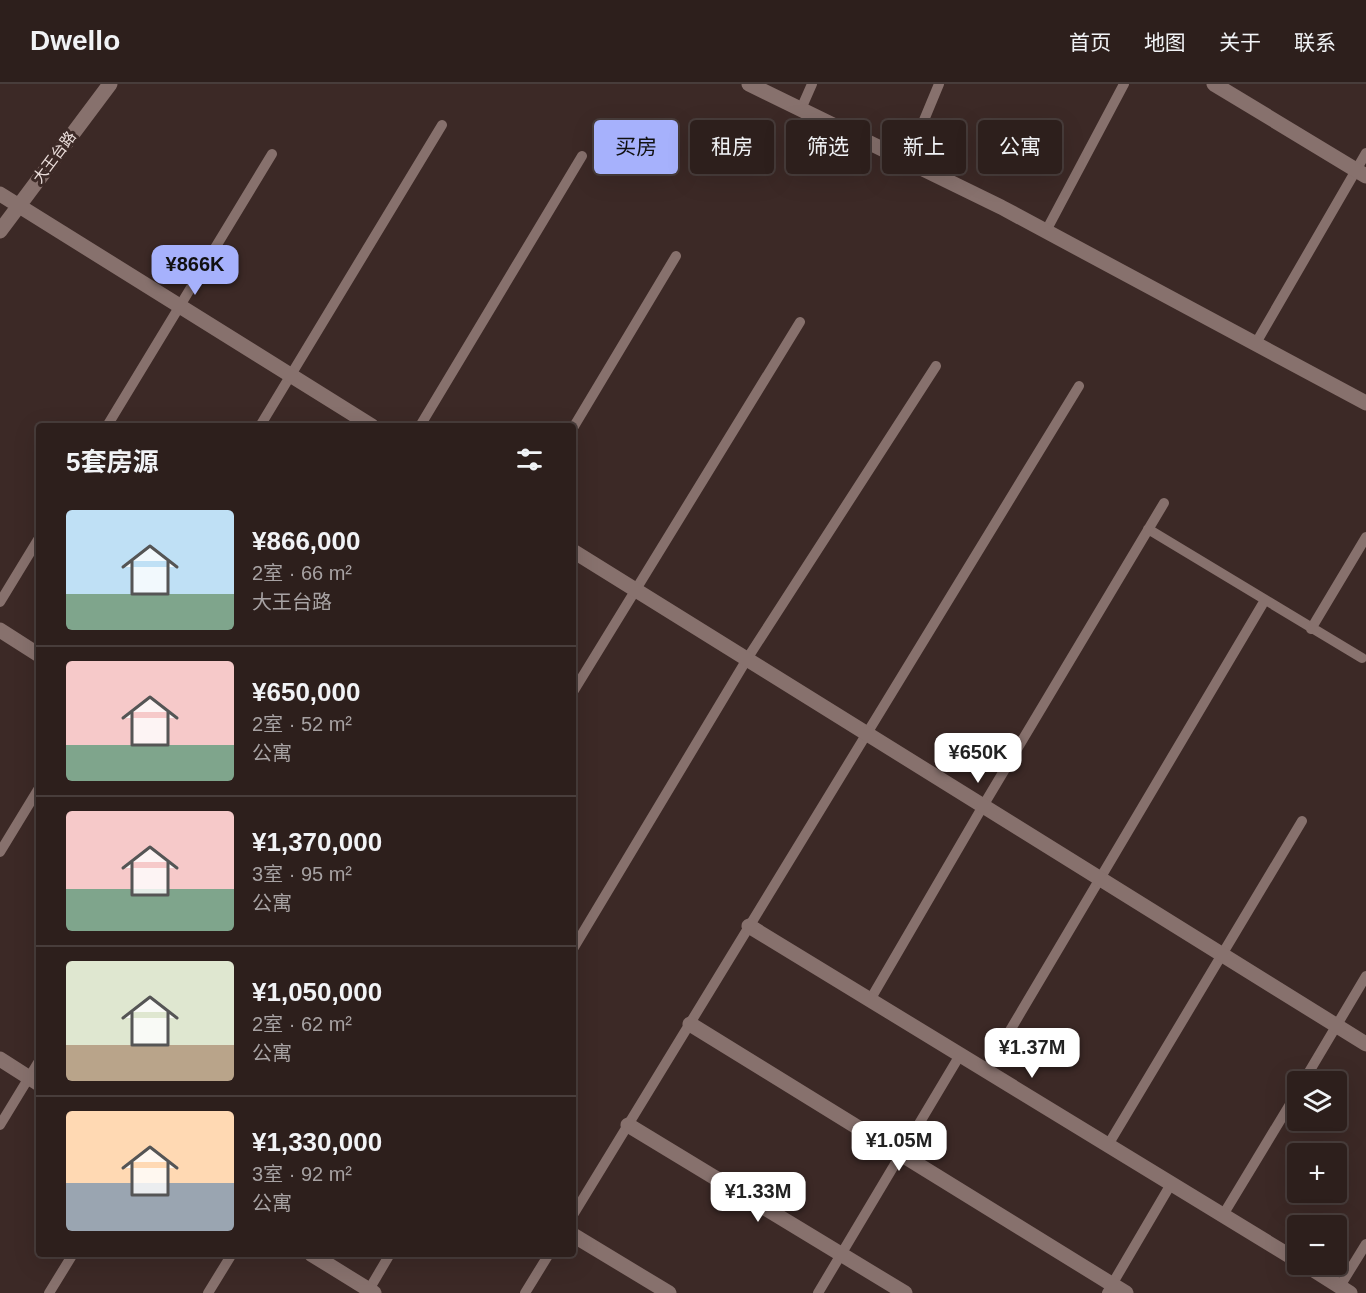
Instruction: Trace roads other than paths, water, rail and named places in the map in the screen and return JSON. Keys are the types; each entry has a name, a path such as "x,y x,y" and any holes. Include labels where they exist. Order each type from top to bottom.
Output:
{"street":[{"name":"大王台路","path":"0,231 110,84"},
{"path":"749,84 882,149"},
{"path":"1214,84 1361,172"},
{"path":"933,174 1046,231 1366,403"},
{"path":"0,194 367,423"},
{"path":"576,553 1366,1044"},
{"path":"0,630 36,653"},
{"path":"749,926 1287,1254"},
{"path":"690,1024 901,1154 1109,1289 1126,1293"},
{"path":"0,1059 34,1081"},
{"path":"628,1125 905,1293"},
{"path":"576,1237 669,1293"},
{"path":"317,1257 370,1292"},
{"path":"1321,1275 1345,1290"}],"lane":[{"path":"801,109 812,84"},
{"path":"924,120 939,84"},
{"path":"1046,231 1124,84"},
{"path":"262,423 442,125"},
{"path":"1256,343 1361,172 1366,153"},
{"path":"108,423 272,154"},
{"path":"422,423 582,156"},
{"path":"576,423 676,256"},
{"path":"576,687 801,322"},
{"path":"576,944 747,659 936,366"},
{"path":"576,1210 1079,386"},
{"path":"870,1000 982,806 1164,503"},
{"path":"1148,530 1362,658"},
{"path":"1311,629 1366,537"},
{"path":"0,602 36,543"},
{"path":"986,1071 1265,600"},
{"path":"0,852 36,793"},
{"path":"1108,1145 1302,821"},
{"path":"1309,1071 1366,976"},
{"path":"818,1293 960,1055"},
{"path":"0,1125 34,1081"},
{"path":"1224,1215 1287,1109"},
{"path":"1109,1289 1171,1184"},
{"path":"1345,1290 1366,1244"},
{"path":"49,1293 71,1257"},
{"path":"208,1293 230,1257"},
{"path":"370,1292 388,1257"},
{"path":"525,1293 547,1257"}]}
